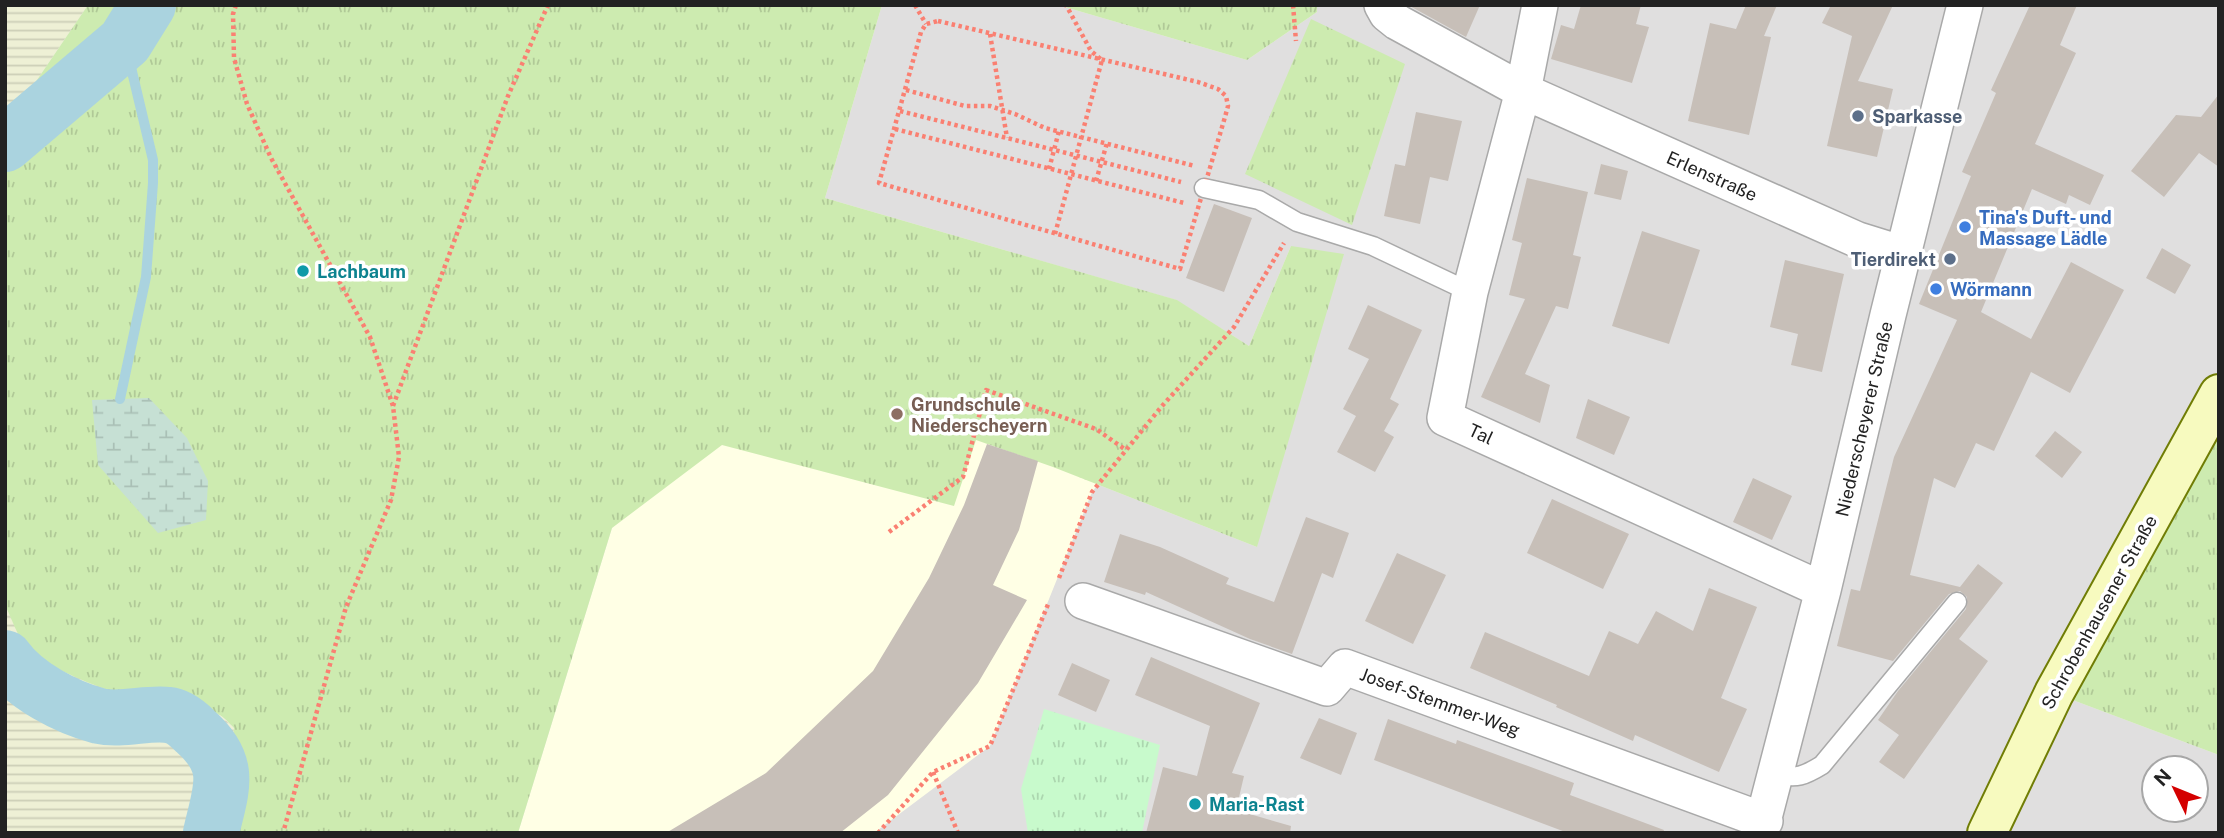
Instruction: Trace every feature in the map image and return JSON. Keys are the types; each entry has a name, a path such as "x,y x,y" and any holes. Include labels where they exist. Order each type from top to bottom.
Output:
{"main road":[{"name":"Schrobenhausener Straße","path":"1987,833 2054,693 2219,394"}],"street":[{"path":"1382,5 1387,14 1397,22 1523,91"},
{"name":"Tal","path":"1540,5 1523,91 1470,292 1445,418 1823,590"},
{"name":"Niederscheyerer Straße","path":"1763,827 1965,5"},
{"name":"Erlenstraße","path":"1523,91 1858,240 1903,254"},
{"name":"Josef-Stemmer-Weg","path":"1064,592 1327,688 1345,667 1763,827"}],"lane":[{"path":"1204,188 1259,200 1297,222 1373,246 1470,292"},
{"path":"1776,774 1793,778 1822,765 1956,602"}],"path":[{"path":"236,5 233,13 234,58 247,104 271,158 370,337 393,406 399,457 391,500 346,607 283,833"},
{"path":"393,406 508,96 548,5"},
{"path":"915,5 926,24"},
{"path":"1066,5 1091,51 1102,60"},
{"path":"1293,5 1296,41"},
{"path":"938,21 990,34 1198,82 1218,89 1226,96 1226,117 1180,269 879,183 921,32 926,24 938,21"},
{"path":"990,34 1007,138"},
{"path":"1055,234 1102,60"},
{"path":"906,90 965,106 1002,109 1059,131 1209,170"},
{"path":"900,111 1204,188"},
{"path":"895,129 1199,206"},
{"path":"1049,169 1059,131"},
{"path":"1096,181 1107,143"},
{"path":"878,833 933,772 990,746 1064,592 1092,492 1161,406 1234,327 1297,222"},
{"path":"889,532 963,477 986,390 1096,429 1126,450"},
{"path":"933,772 958,833"}],"shaded area":[{"path":"5,5 88,5 5,127"},
{"path":"882,5 1058,5 1247,60 1317,12 1317,5 2219,5 2219,396 2054,693 2219,755 2219,833 518,833 1053,467 1257,547 1291,246 1249,346 1176,300 825,198"},
{"name":"Grundschule Niederscheyern","path":"875,225 1213,335 1092,492 990,746 874,833 518,833 612,528"},
{"path":"5,605 18,632 42,660 107,690 118,719 166,700 219,714 234,728 229,764 235,786 233,804 222,833 5,833"}],"green space":[{"path":"88,5 882,5 825,198 1177,300 1249,346 1291,246 1344,254 1257,547 1053,467 976,440 954,506 722,445 612,528 518,833 222,833 233,804 235,786 229,765 234,728 208,709 119,693 60,670 27,648 5,605 5,127"},
{"path":"1058,5 1317,5 1317,12 1247,60"},
{"path":"1311,19 1405,64 1352,225 1245,174"},
{"path":"2219,394 2219,755 2054,693"},
{"path":"149,398 187,438 208,481 206,520 158,533 98,465 92,400"},
{"path":"1044,709 1160,745 1142,833 1028,833 1021,789"}],"building":[{"path":"1408,5 1480,5 1466,37"},
{"path":"1581,5 1641,5 1636,24 1649,27 1632,83 1551,59 1561,25 1574,29"},
{"path":"1746,5 1777,5 1764,36 1771,37 1749,135 1688,121 1710,23 1736,29"},
{"path":"1831,5 1893,5 1858,81 1893,89 1877,157 1827,146 1852,36 1822,23"},
{"path":"2030,5 2077,5 2060,45 2076,53 2035,144 2104,175 2090,205 2069,195 2066,204 2032,189 1981,312 2031,339 2071,262 2124,290 2070,393 2031,372 1994,451 1976,443 1955,488 1934,478 1910,575 1960,587 1978,564 2003,583 1959,639 1988,661 1904,779 1879,762 1899,735 1878,720 1898,691 1966,609 1967,597 1960,591 1949,594 1893,661 1837,646 1851,589 1860,591 1894,457 1957,320 1919,304 1971,176 1962,172 1996,93 1991,90"},
{"path":"2219,94 2219,167 2199,153 2164,197 2131,171 2176,115 2201,117"},
{"path":"1416,112 1462,121 1448,181 1430,177 1420,224 1384,216 1395,164 1405,166"},
{"path":"1601,164 1628,171 1621,200 1594,194"},
{"path":"1527,178 1588,192 1573,255 1581,257 1568,309 1556,306 1525,374 1550,385 1540,423 1481,397 1525,299 1509,295 1522,243 1512,240"},
{"path":"1214,204 1252,218 1224,292 1186,278"},
{"path":"1642,231 1700,250 1669,344 1612,326"},
{"path":"2162,248 2191,265 2175,294 2146,278"},
{"path":"1785,260 1844,274 1822,372 1791,365 1798,334 1770,327"},
{"path":"1368,305 1422,330 1390,399 1399,404 1384,431 1394,437 1375,472 1337,452 1356,416 1343,409 1369,359 1348,349"},
{"path":"1588,399 1630,417 1614,455 1576,438"},
{"path":"2055,431 2082,452 2062,478 2035,456"},
{"name":"Grundschule Niederscheyern","path":"987,444 1038,461 1019,530 993,585 1027,600 978,683 888,795 840,833 666,833 766,773 873,671 929,578 964,505"},
{"path":"1753,478 1792,496 1772,540 1733,522"},
{"path":"1552,499 1629,534 1603,589 1527,553"},
{"path":"1306,517 1349,533 1333,578 1322,573 1292,654 1250,639 1146,592 1145,595 1104,582 1120,534 1160,547 1229,578 1226,584 1274,602"},
{"path":"1397,553 1446,575 1413,644 1365,621"},
{"path":"1709,588 1757,607 1721,698 1747,709 1719,772 1635,735 1633,741 1470,668 1485,632 1589,676 1609,631 1638,644 1656,611 1693,631"},
{"path":"1151,657 1260,703 1232,773 1244,776 1236,810 1291,826 1290,833 1146,833 1163,767 1197,776 1210,726 1135,695"},
{"path":"1072,663 1110,680 1096,712 1058,695"},
{"path":"1319,718 1357,733 1341,775 1300,758"},
{"path":"1388,719 1456,744 1457,740 1574,783 1570,795 1664,830 1663,833 1568,833 1374,760"}],"waterway":[{"path":"5,144 125,42 148,5"},
{"path":"120,399 146,277 153,183 153,160 125,42"},
{"path":"5,658 23,678 47,694 86,712 108,717 168,715 189,726 207,743 220,767 221,790 211,833"}],"place":[{"name":"Sparkasse","path":"1858,116"},
{"name":"Tina's Duft- und Massage Lädle","path":"1965,227"},
{"name":"Tierdirekt","path":"1950,259"},
{"name":"Lachbaum","path":"303,271"},
{"name":"Wörmann","path":"1936,289"},
{"name":"Grundschule Niederscheyern","path":"897,414"},
{"name":"Maria-Rast","path":"1195,804"}]}
